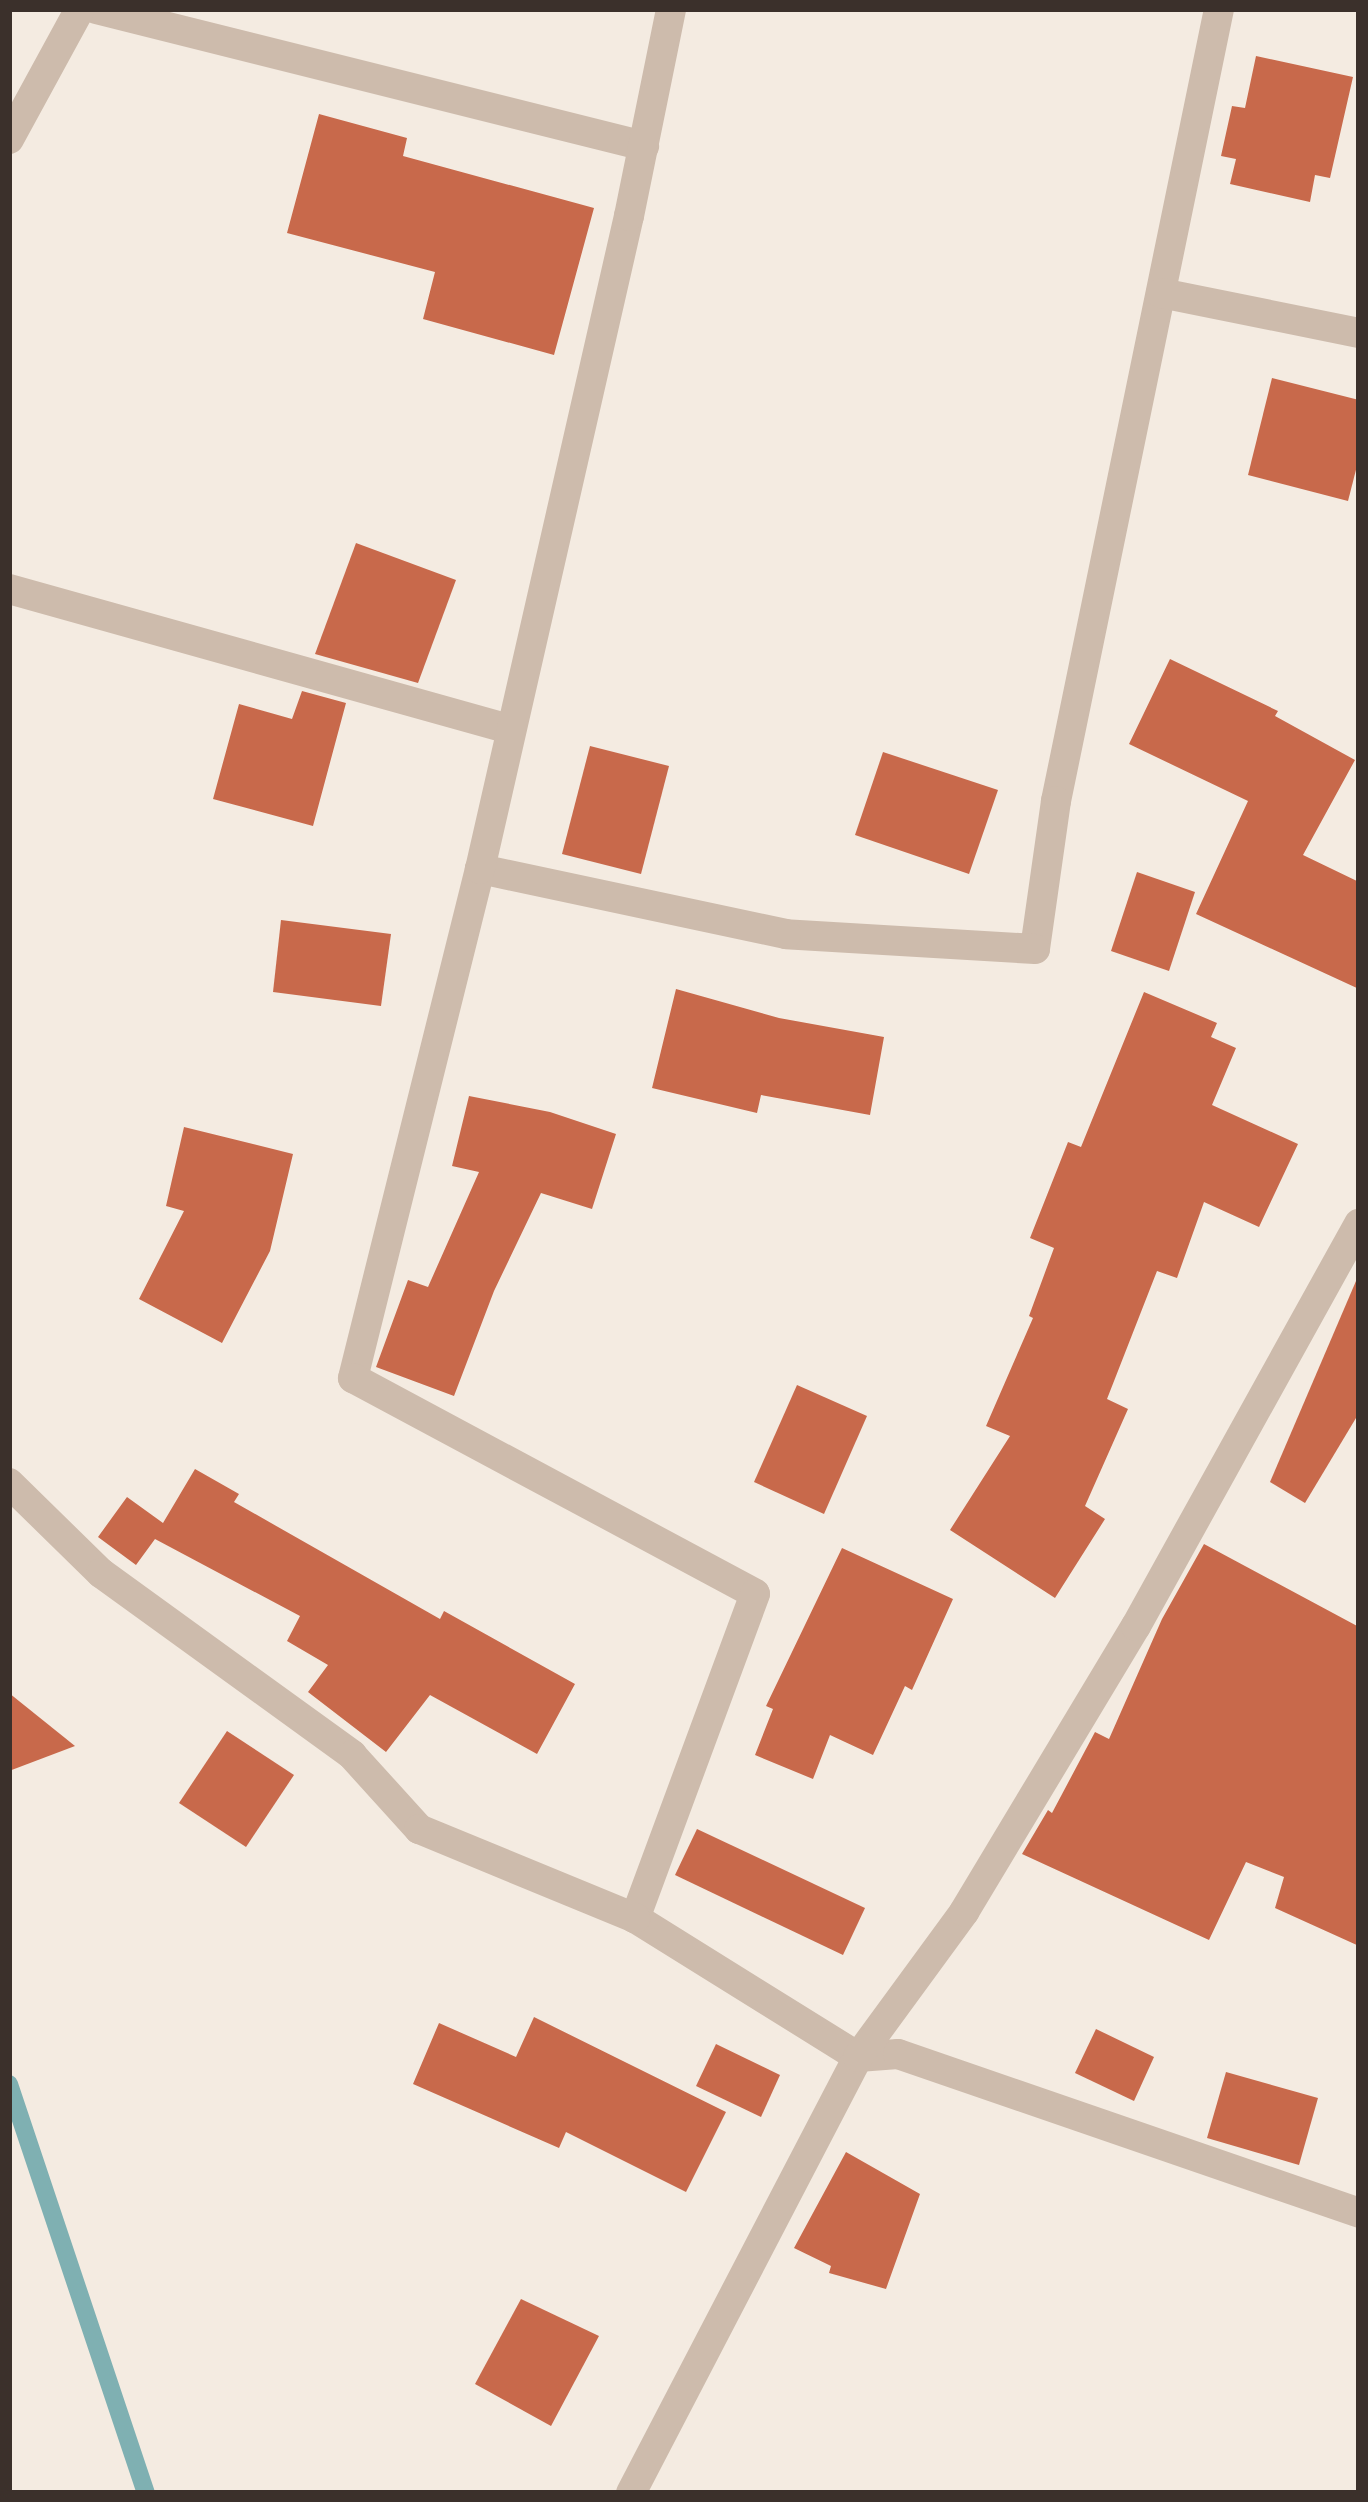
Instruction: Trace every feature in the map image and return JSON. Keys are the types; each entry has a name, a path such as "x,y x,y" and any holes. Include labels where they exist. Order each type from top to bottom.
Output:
{"street":[{"path":"9,139 80,9"},
{"path":"96,9 644,146"},
{"path":"635,1918 755,1594 353,1378 480,869 508,729 644,146 670,9"},
{"path":"480,869 786,934 1035,949 1056,801 1219,9"},
{"path":"1161,292 1359,333"},
{"path":"9,589 508,729"},
{"path":"631,2493 859,2057 964,1912 1136,1626 1359,1224"},
{"path":"9,1483 101,1573 352,1755 419,1829 635,1918 859,2057 898,2054 1359,2213"}],"building":[{"path":"1256,56 1353,77 1330,178 1315,175 1310,202 1230,184 1236,159 1221,156 1232,106 1245,108"},
{"path":"319,114 407,138 403,156 594,208 554,355 423,319 435,272 287,233"},
{"path":"1272,378 1359,400 1359,458 1348,501 1248,475"},
{"path":"356,543 456,580 418,683 315,654"},
{"path":"1170,659 1278,711 1275,716 1355,760 1303,855 1359,882 1359,989 1196,914 1248,801 1129,744"},
{"path":"302,691 346,703 313,826 213,799 239,704 292,719"},
{"path":"590,746 669,766 641,874 562,854"},
{"path":"883,752 998,790 969,874 855,835"},
{"path":"1137,872 1195,892 1169,971 1111,951"},
{"path":"281,920 391,934 381,1006 273,992"},
{"path":"676,989 779,1018 884,1037 870,1115 761,1095 757,1113 652,1088"},
{"path":"1144,992 1217,1023 1211,1037 1236,1048 1212,1105 1298,1144 1259,1227 1204,1202 1177,1278 1157,1271 1107,1399 1128,1409 1085,1506 1105,1519 1055,1598 950,1530 1010,1436 986,1426 1033,1318 1029,1316 1054,1248 1030,1238 1068,1142 1081,1147"},
{"path":"469,1096 550,1112 616,1134 592,1209 541,1193 494,1291 454,1396 376,1367 408,1280 428,1287 479,1172 452,1166"},
{"path":"184,1127 293,1154 270,1251 222,1343 139,1299 184,1211 166,1206"},
{"path":"1359,1274 1359,1413 1305,1503 1270,1482"},
{"path":"797,1385 867,1416 824,1514 754,1482"},
{"path":"195,1469 239,1494 234,1502 440,1619 444,1611 575,1684 537,1754 430,1695 386,1752 308,1692 328,1665 287,1641 300,1616 155,1539 136,1565 98,1537 127,1497 163,1523"},
{"path":"1204,1544 1359,1627 1359,1946 1275,1908 1284,1877 1246,1862 1209,1940 1022,1854 1048,1810 1052,1813 1095,1732 1109,1739 1162,1619"},
{"path":"842,1548 953,1599 912,1690 905,1686 873,1755 830,1735 813,1779 755,1755 773,1709 766,1706"},
{"path":"9,1693 75,1746 9,1771"},
{"path":"227,1731 294,1775 246,1847 179,1803"},
{"path":"697,1829 865,1908 843,1955 675,1875"},
{"path":"534,2017 726,2112 686,2192 566,2132 559,2148 413,2084 439,2023 516,2057"},
{"path":"1096,2029 1154,2057 1134,2101 1075,2073"},
{"path":"716,2044 780,2075 761,2117 696,2086"},
{"path":"1226,2072 1318,2098 1299,2165 1207,2138"},
{"path":"846,2152 920,2194 886,2289 829,2273 831,2266 794,2248"},
{"path":"521,2299 599,2336 551,2426 475,2384"}],"waterway":[{"path":"9,2084 146,2493"}]}
